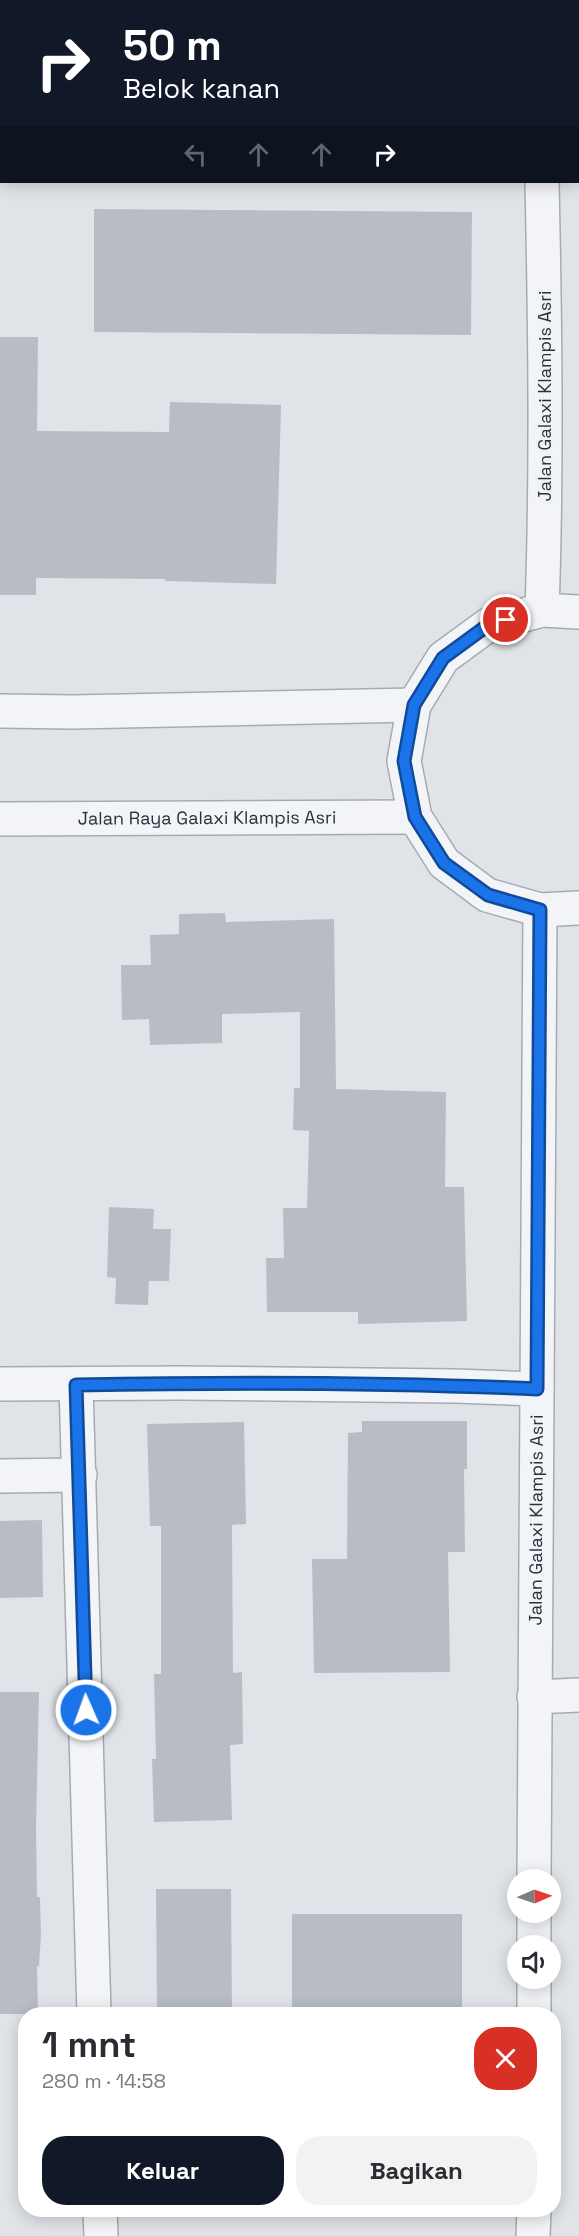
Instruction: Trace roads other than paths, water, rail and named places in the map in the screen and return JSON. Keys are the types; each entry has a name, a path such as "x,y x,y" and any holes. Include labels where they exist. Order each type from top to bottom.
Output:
{"street":[{"name":"Jalan Galaxi Klampis Asri","path":"542,183 546,393 542,610"},
{"path":"579,612 542,610 488,625 443,658 414,705 404,761 415,817 444,863 488,895 540,910 579,908"},
{"path":"0,711 85,712 414,705"},
{"name":"Jalan Raya Galaxi Klampis Asri","path":"0,819 415,817"},
{"name":"Jalan Galaxi Klampis Asri","path":"534,1869 540,910"},
{"path":"0,1384 204,1383 537,1389"},
{"path":"76,1385 94,2007"},
{"path":"0,1476 80,1475"},
{"path":"534,1696 579,1695"},
{"path":"534,1989 534,2007"},
{"path":"100,2217 100,2236"},
{"path":"534,2217 534,2236"}]}
